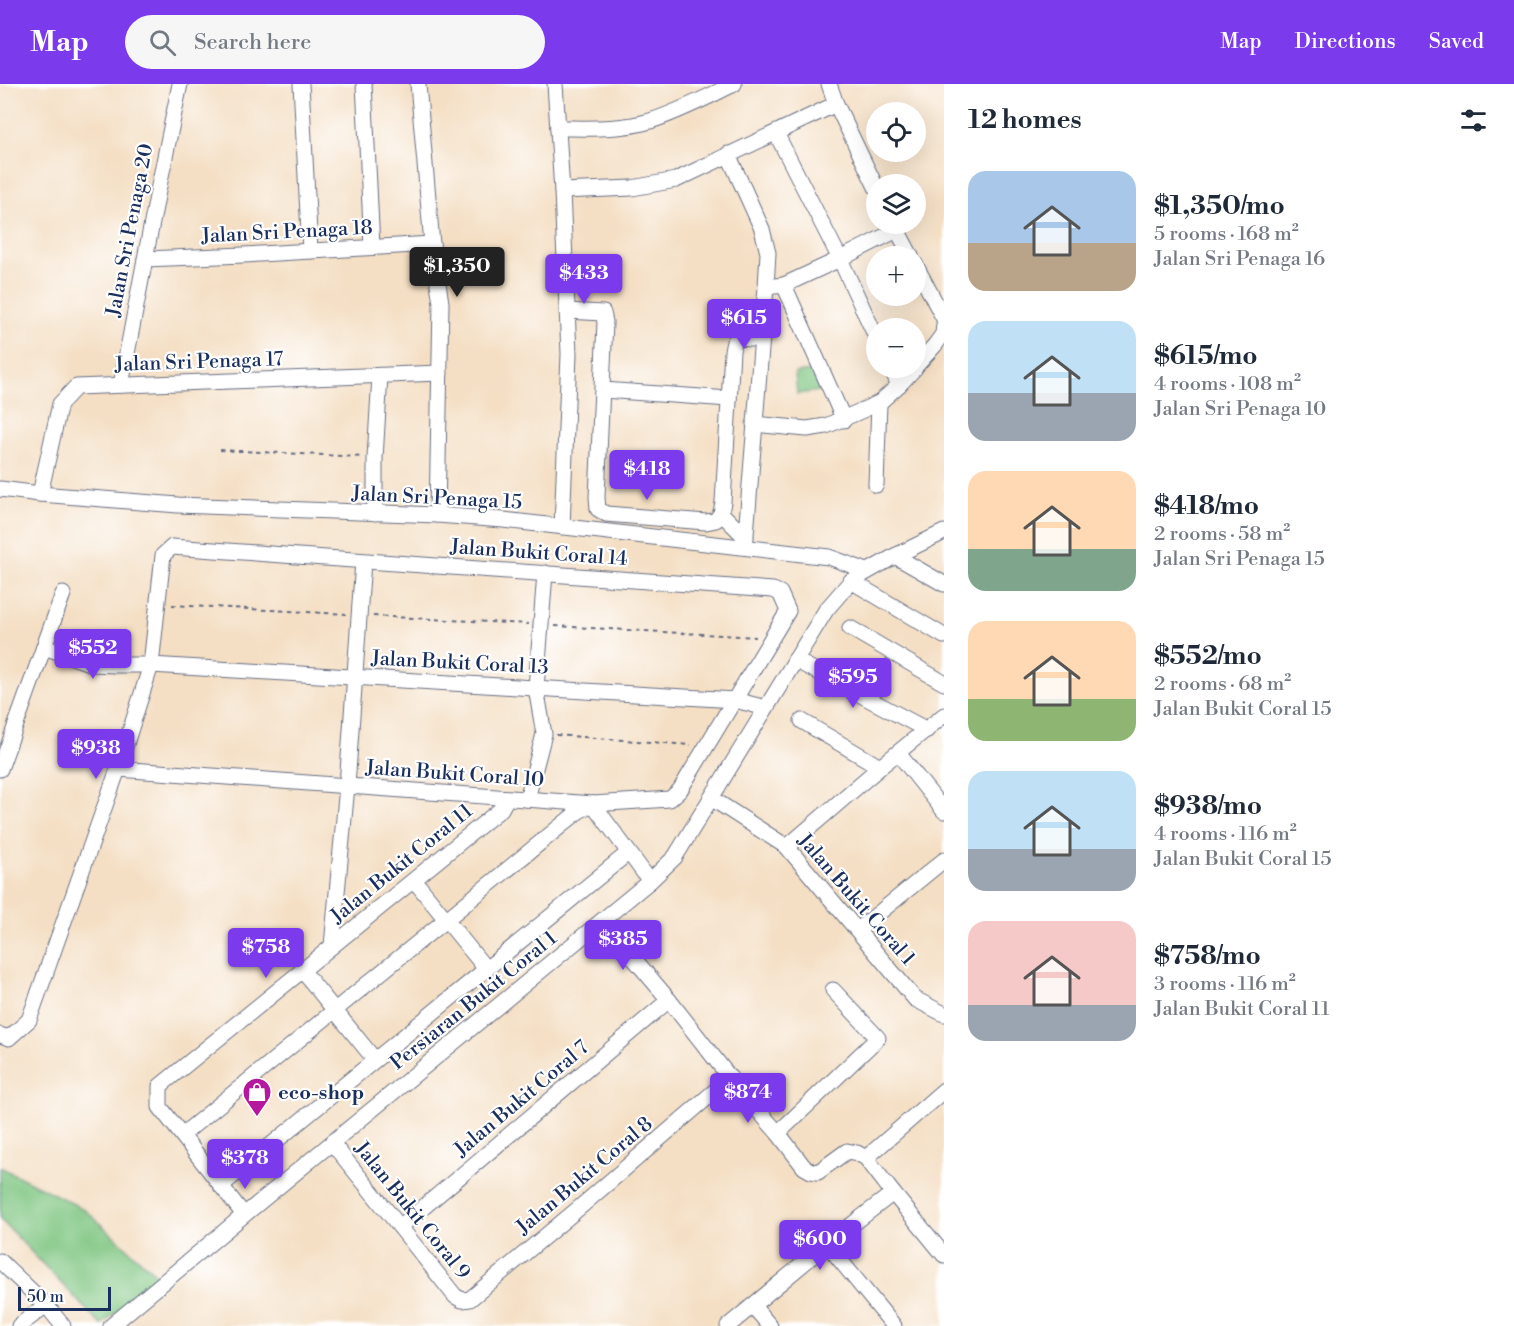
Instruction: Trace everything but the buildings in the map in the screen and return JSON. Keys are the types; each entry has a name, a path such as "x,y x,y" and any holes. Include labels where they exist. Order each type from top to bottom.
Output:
{"street":[{"name":"Jalan Sri Penaga 20","path":"121,385 180,84"},
{"path":"301,84 310,251"},
{"path":"363,84 372,247"},
{"path":"418,84 432,243 441,303 437,515"},
{"path":"555,84 569,354 562,527"},
{"path":"558,128 613,127 649,121 734,84"},
{"path":"829,84 836,104 870,174"},
{"path":"562,191 632,188 676,180 836,104"},
{"path":"776,133 868,318"},
{"path":"728,154 762,229 768,253 745,542"},
{"path":"766,287 784,285 840,259 883,234"},
{"name":"Jalan Sri Penaga 18","path":"145,259 432,243"},
{"path":"784,285 844,420"},
{"path":"926,288 944,326 935,345 926,355"},
{"path":"567,311 603,313 605,322 597,497 598,509 606,514 706,522 716,520 722,513 734,342 740,338 762,340"},
{"name":"Jalan Sri Penaga 17","path":"40,495 60,404 76,387 440,374"},
{"path":"375,513 375,458 380,376"},
{"path":"896,378 899,385"},
{"path":"754,424 807,429 826,426 879,403 905,378"},
{"path":"603,390 729,399"},
{"path":"876,485 879,403"},
{"name":"Jalan Sri Penaga 15","path":"0,489 40,495 178,504 437,515 745,542 829,557 867,571"},
{"path":"722,513 745,542"},
{"name":"Persiaran Bukit Coral 1","path":"111,1326 650,881 675,857 826,610 851,581 944,532"},
{"name":"Jalan Bukit Coral 14","path":"157,604 163,555 172,547 773,590 780,594 788,611 735,700"},
{"path":"895,556 944,584"},
{"path":"332,946 347,786 363,561"},
{"path":"527,799 544,734 536,688 545,573"},
{"path":"851,581 944,636"},
{"path":"0,769 63,594"},
{"path":"0,1035 9,1038 29,1020 118,769 151,664 157,604"},
{"path":"850,627 944,683"},
{"name":"Jalan Bukit Coral 13","path":"44,647 92,664 151,664 735,700 766,708"},
{"path":"795,660 927,730"},
{"name":"Jalan Bukit Coral 10","path":"118,769 592,804 670,799 680,790 735,700"},
{"path":"787,847 944,715"},
{"path":"802,721 880,767"},
{"path":"898,753 944,811"},
{"name":"Jalan Bukit Coral 11","path":"244,1215 160,1107 160,1086 501,809 507,798"},
{"name":"Jalan Bukit Coral 1","path":"711,798 787,847 915,999 942,1010"},
{"path":"182,1135 579,811 592,804 650,881"},
{"path":"220,1186 628,853"},
{"path":"858,930 944,860"},
{"path":"414,880 486,969"},
{"path":"602,921 804,1167 818,1172 847,1151 866,1158 944,1255"},
{"path":"302,970 375,1060"},
{"path":"778,1133 878,1038 833,990"},
{"name":"Jalan Bukit Coral 7","path":"400,1227 669,1000"},
{"name":"Jalan Bukit Coral 8","path":"462,1300 470,1299 729,1078"},
{"path":"866,1158 944,1090"},
{"name":"Jalan Bukit Coral 9","path":"332,1143 455,1296 462,1300"},
{"path":"728,1326 826,1244 893,1193"},
{"path":"826,1244 894,1326"},
{"path":"4,1270 46,1305 63,1326"},
{"path":"19,1326 46,1305"},
{"path":"753,1306 770,1326"}],"path":[{"path":"220,450 375,458"},
{"path":"157,604 773,637"},
{"path":"544,734 707,746"}],"green space":[{"path":"812,371 820,391 797,394 795,373"},
{"path":"0,1167 84,1209 159,1277 101,1325 0,1219"}],"place":[{"name":"eco-shop","path":"257,1118"}]}
